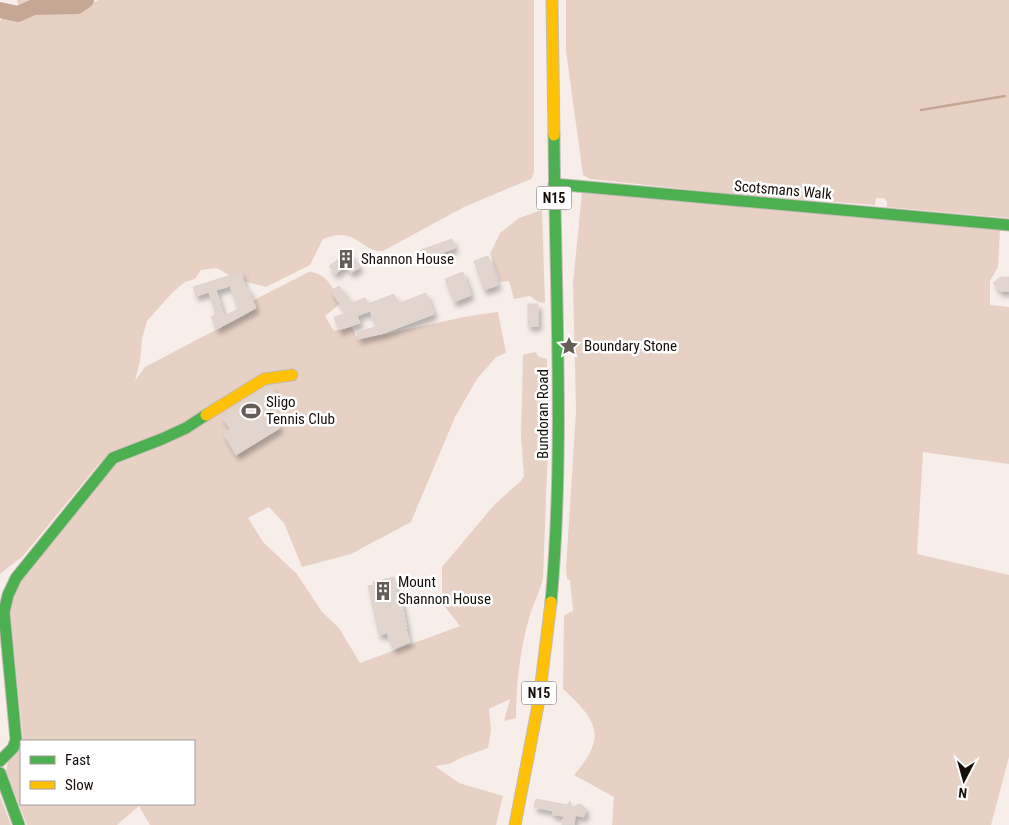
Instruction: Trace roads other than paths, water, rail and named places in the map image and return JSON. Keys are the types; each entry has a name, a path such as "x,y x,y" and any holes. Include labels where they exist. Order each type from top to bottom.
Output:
{"main road":[{"name":"Bundoran Road","path":"515,825 522,797 540,691 554,564 558,487 558,354 552,0"},
{"name":"Scotsmans Walk","path":"554,184 1009,225"},
{"path":"0,761 13,748 16,740 4,612 8,595 16,578 113,458 186,428 264,379 292,375"},
{"path":"0,773 19,825"}],"waterway":[{"path":"0,10 18,14 34,7 77,6 86,0"},
{"path":"921,110 1005,96"}],"place":[{"name":"Shannon House","path":"346,259"},
{"name":"Boundary Stone","path":"569,346"},
{"name":"Sligo Tennis Club","path":"251,411"},
{"name":"Mount Shannon House","path":"383,591"}]}
